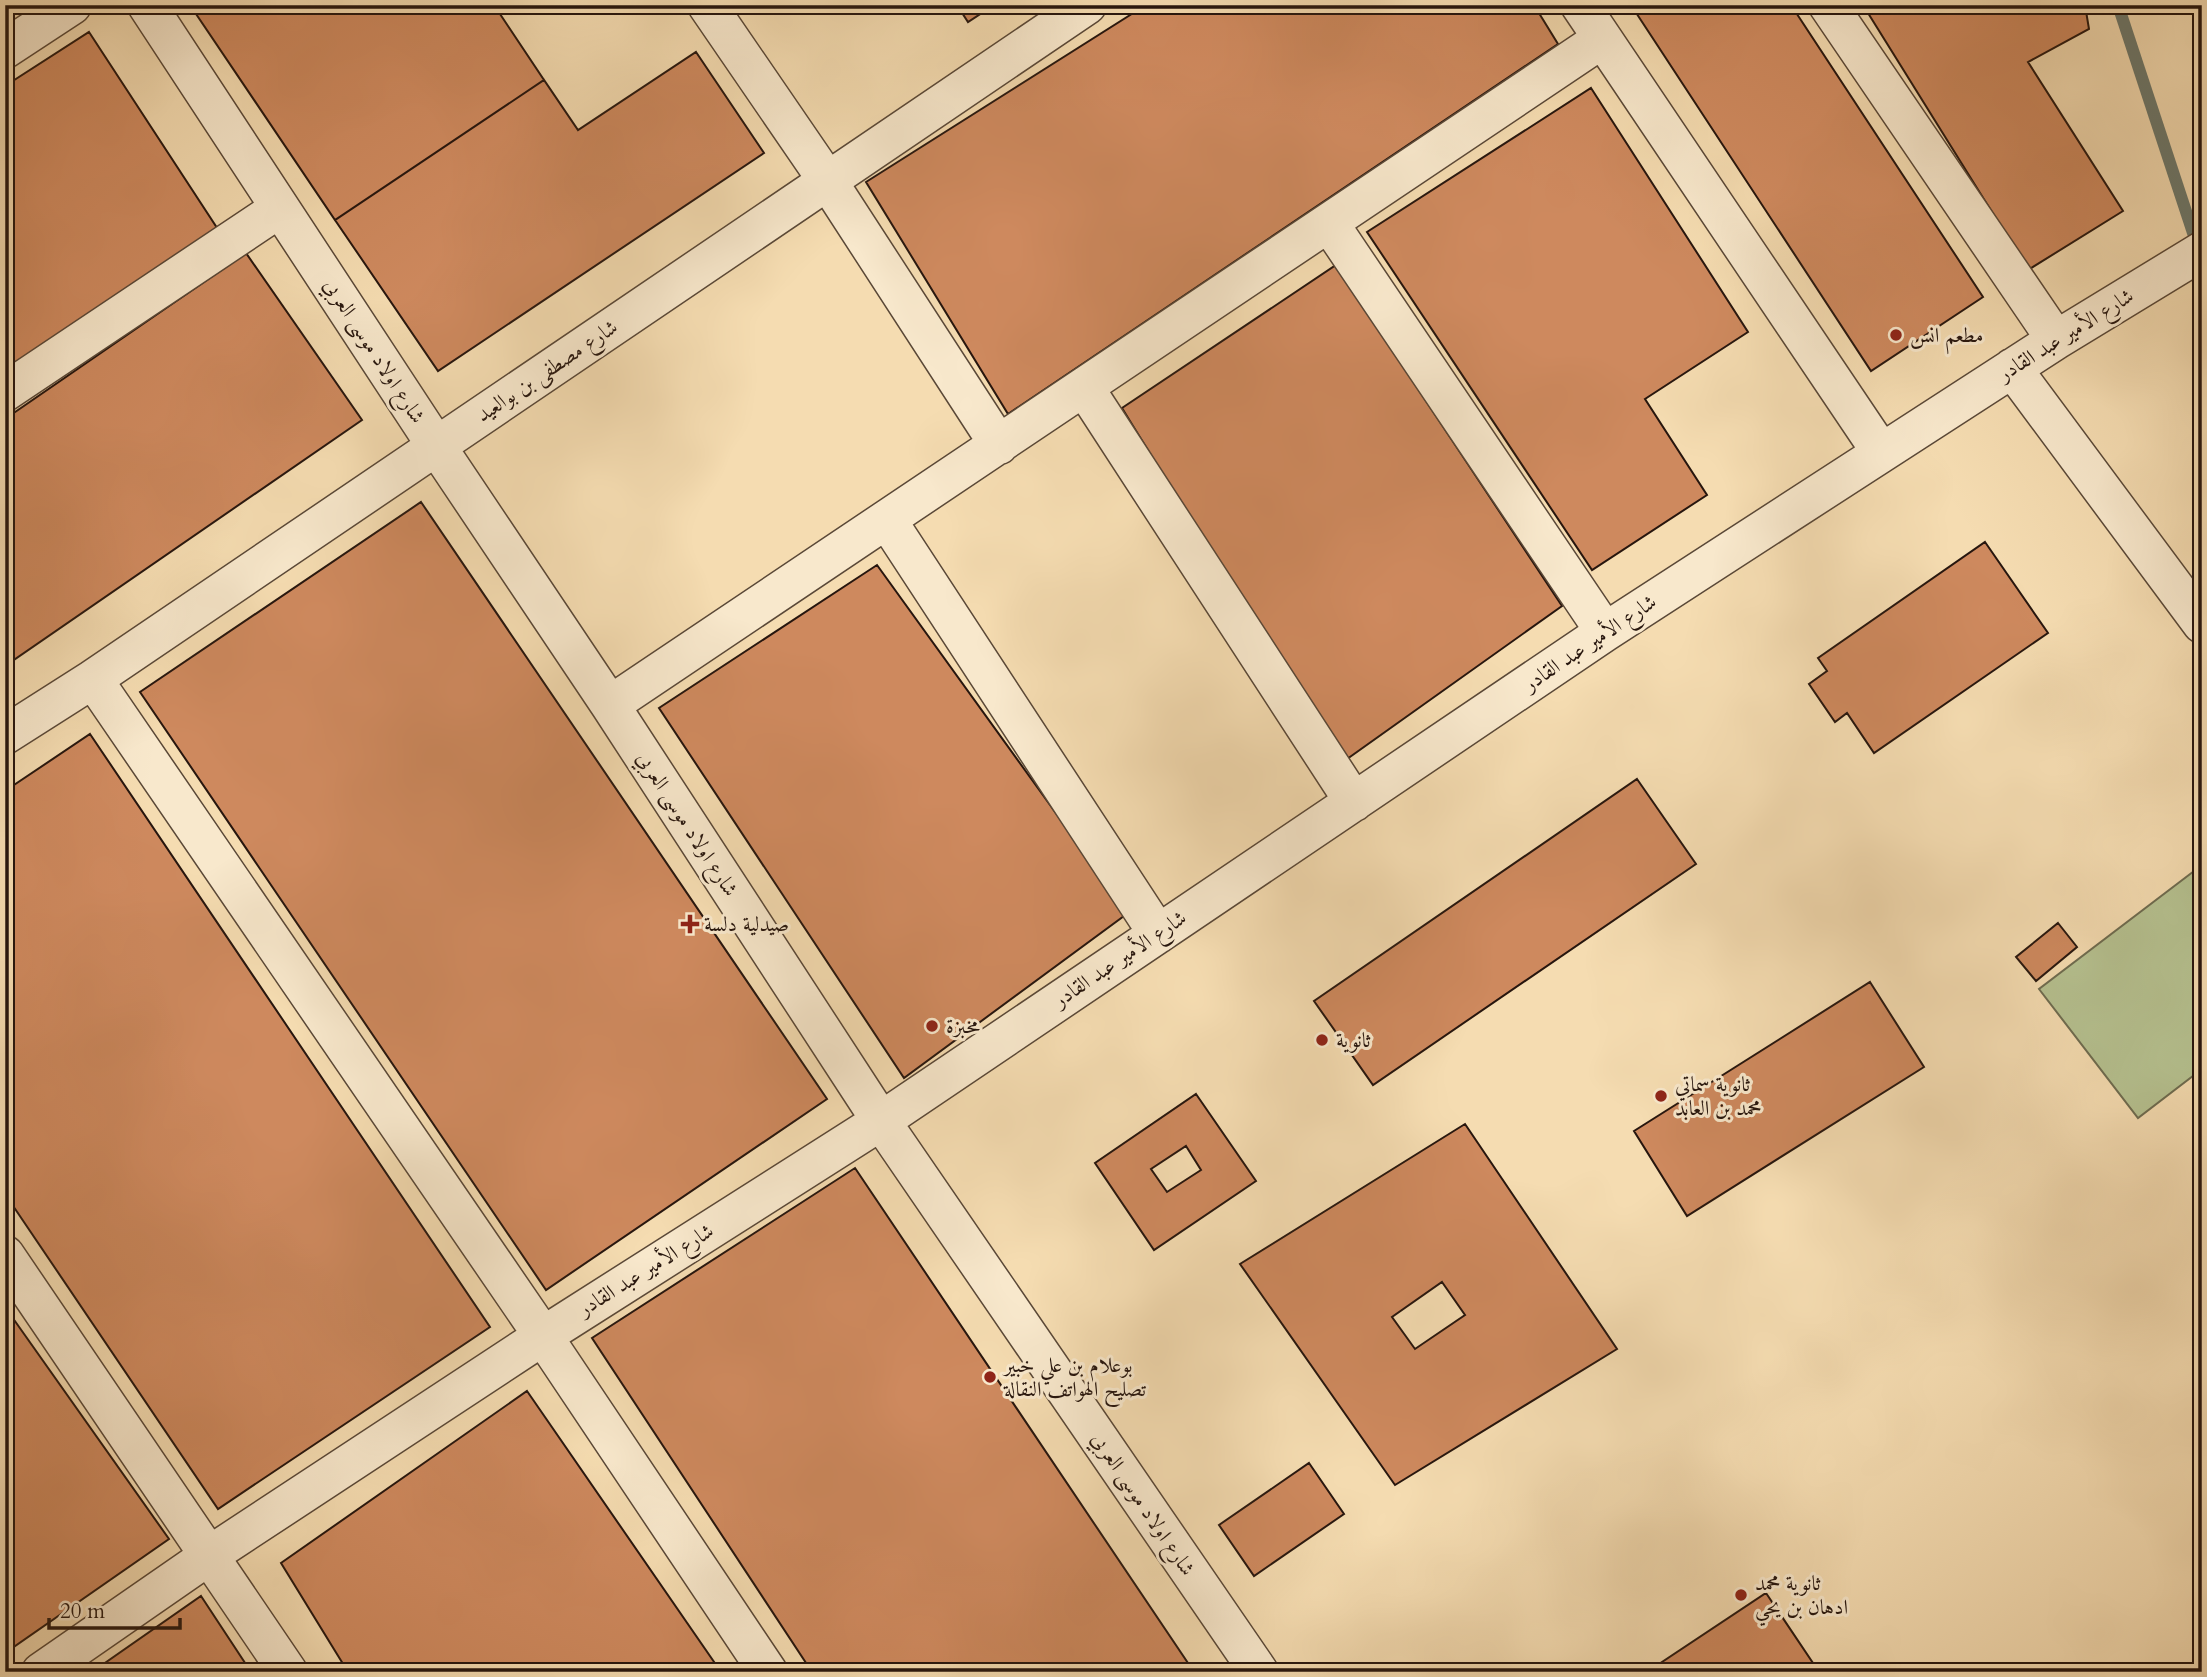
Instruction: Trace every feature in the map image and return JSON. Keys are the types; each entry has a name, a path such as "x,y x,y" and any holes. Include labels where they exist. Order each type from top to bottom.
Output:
{"street":[{"path":"5,49 72,5"},
{"name":"شارع اولاد موسى العربي","path":"147,5 610,705 881,1121 1259,1672"},
{"path":"707,5 827,180 999,445"},
{"name":"شارع مصطفى بن بوالعيد","path":"5,736 437,447 1087,5"},
{"path":"1580,5 1881,452"},
{"path":"1828,5 2056,340"},
{"path":"610,705 1602,39"},
{"path":"5,392 280,208"},
{"path":"1329,223 1605,632"},
{"name":"شارع الأمير عبد القادر","path":"41,1672 209,1555 543,1336 881,1121 1605,632 2056,340 2189,259"},
{"path":"2012,369 2202,624"},
{"path":"1084,387 1354,802"},
{"path":"887,520 1158,934"},
{"path":"93,679 543,1336 768,1672"},
{"path":"5,1255 288,1672"}],"green space":[{"path":"2202,865 2202,1069 2138,1118 2039,989"}],"building":[{"path":"190,5 494,5 544,80 335,220"},
{"path":"957,5 994,5 968,22"},
{"path":"1146,5 1534,5 1558,44 1008,414 866,182"},
{"path":"1631,5 1791,5 1983,297 1871,371"},
{"path":"1863,5 2085,5 2089,29 2028,62 2123,211 2028,270"},
{"path":"89,32 221,234 5,372 5,86"},
{"path":"696,52 764,153 438,371 335,220 544,80 578,130"},
{"path":"1591,88 1748,332 1645,399 1707,495 1592,570 1367,232"},
{"path":"246,253 362,420 5,666 5,419"},
{"path":"1336,265 1562,606 1340,764 1122,408"},
{"path":"421,502 827,1099 546,1290 140,692"},
{"path":"1985,542 2048,633 1874,753 1847,713 1835,722 1809,684 1827,671 1818,658"},
{"path":"877,565 1128,913 904,1078 659,708"},
{"path":"90,734 490,1327 218,1509 5,1194 5,791"},
{"path":"1637,779 1696,864 1373,1085 1314,1001"},
{"path":"2058,923 2077,947 2036,981 2016,957"},
{"path":"1870,982 1924,1067 1687,1216 1634,1131"},
{"path":"1196,1094 1256,1181 1154,1250 1095,1163","holes":["1186,1146 1201,1170 1167,1192 1151,1169"]},
{"path":"1465,1124 1617,1349 1395,1485 1240,1264","holes":["1442,1282 1465,1315 1415,1349 1392,1317"]},
{"path":"855,1168 1194,1672 812,1672 592,1338"},
{"path":"5,1307 169,1539 5,1653"},
{"path":"527,1391 721,1672 348,1672 281,1563"},
{"path":"1309,1463 1344,1514 1254,1576 1219,1525"},
{"path":"1766,1593 1819,1672 1647,1672"},
{"path":"201,1596 251,1672 92,1672"}],"waterway":[{"path":"2118,5 2198,248"}],"place":[{"name":"مطعم انس","path":"1896,335"},
{"name":"صيدلية دلسة","path":"690,924"},
{"name":"مخبزة","path":"932,1026"},
{"name":"ثانوية","path":"1322,1040"},
{"name":"ثانوية سماتي محمد بن العابد","path":"1661,1096"},
{"name":"بوعلام بن علي خبير تصليح الهواتف النقالة","path":"990,1377"},
{"name":"ثانوية محمد ادهان بن يحي","path":"1741,1595"}]}
